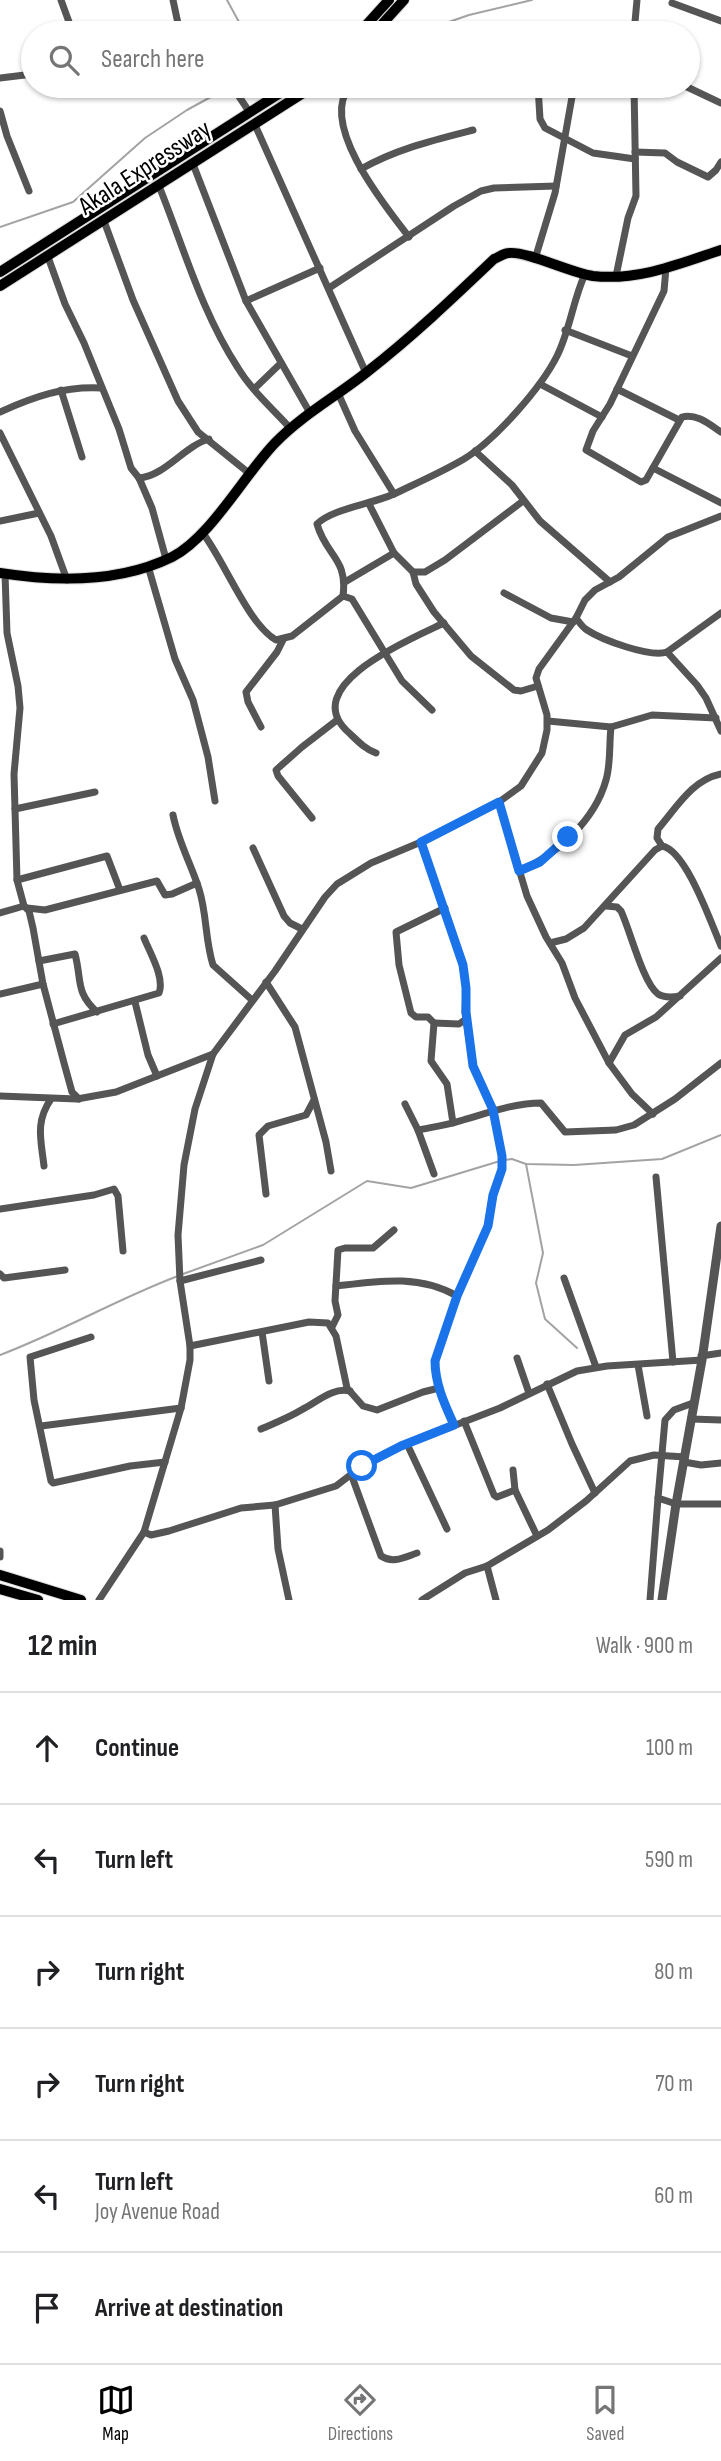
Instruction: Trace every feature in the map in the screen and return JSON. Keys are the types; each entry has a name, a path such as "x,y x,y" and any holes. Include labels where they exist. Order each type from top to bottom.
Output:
{"main road":[{"path":"370,21 389,0"},
{"path":"385,21 404,0"},
{"name":"Akala Expressway","path":"0,272 273,98"},
{"name":"Akala Expressway","path":"0,286 296,98"},
{"path":"167,166 173,177"},
{"path":"3,574 66,580 148,566 175,555 202,532 274,444 419,329 494,259 508,253 584,274 631,276 667,268 721,250"},
{"path":"0,1576 81,1600"},
{"path":"0,1589 38,1600"}],"street":[{"path":"61,0 69,21"},
{"path":"173,0 177,21"},
{"path":"636,21 637,0"},
{"path":"673,3 721,21"},
{"path":"0,78 21,75"},
{"path":"700,93 721,103"},
{"path":"240,98 250,113"},
{"path":"343,98 342,116 348,140 361,169 375,193 409,237"},
{"path":"539,98 541,125 593,153 666,153 677,162 708,177 721,162"},
{"path":"535,259 556,187 572,98"},
{"path":"616,276 628,218 635,201 634,98"},
{"path":"0,111 29,191"},
{"path":"255,125 366,373"},
{"path":"361,169 400,151 473,130"},
{"path":"193,164 246,301 310,413"},
{"path":"159,186 201,300 238,368 291,429"},
{"path":"329,288 481,191 494,187 556,187"},
{"path":"104,221 133,300 178,401 198,432 250,474"},
{"path":"48,257 65,304 119,429 131,468 139,478 152,508 166,559"},
{"path":"246,301 320,268"},
{"path":"667,268 664,291 589,442 587,452 641,482 646,480 679,420 684,416 690,416 721,432"},
{"path":"202,532 215,548 261,627 276,640 292,636 343,596 345,582 341,566 323,539 317,524 340,512 394,494 475,451 540,384 558,354 584,274"},
{"path":"565,330 632,356"},
{"path":"254,389 281,363"},
{"path":"540,384 601,417"},
{"path":"0,412 61,390 78,386 101,387"},
{"path":"617,389 679,420"},
{"path":"61,390 82,457"},
{"path":"338,393 355,431 394,494"},
{"path":"0,433 51,536 66,580"},
{"path":"139,478 153,474 209,439"},
{"path":"475,451 512,485 540,521 610,582"},
{"path":"653,468 721,503"},
{"path":"413,572 425,572 445,560 523,501"},
{"path":"369,504 394,553 413,572 424,597 471,656 509,687 521,691 538,686"},
{"path":"0,521 39,513"},
{"path":"99,1600 144,1532 181,1408 190,1360 180,1281 178,1235 184,1165 195,1109 213,1054 337,884 371,863 421,842 499,802 521,786 542,753 548,721 536,678 539,669 590,595 668,537 721,516"},
{"path":"345,582 394,553"},
{"path":"148,566 174,659 193,700 208,757 215,801"},
{"path":"3,574 7,633 20,708 14,757 17,880 33,929 43,984 71,1095"},
{"path":"504,593 551,618 574,620 585,630 638,651 661,655 721,613"},
{"path":"343,596 352,599 402,681 432,710"},
{"path":"376,753 366,749 337,720 334,703 360,670 384,652 444,624"},
{"path":"261,727 248,702 246,692 283,640"},
{"path":"667,652 697,685 721,731"},
{"path":"548,721 611,727 652,716 716,718"},
{"path":"312,818 276,770 337,720"},
{"path":"519,871 540,862 552,853 597,804 609,768 611,727"},
{"path":"662,846 657,838 659,829 697,784 721,775"},
{"path":"15,809 94,792"},
{"path":"499,802 527,896 562,963 575,998 609,1063 644,1108 653,1114"},
{"path":"173,816 197,883 213,965 252,1000"},
{"path":"421,842 463,965 466,1018 473,1066 493,1110 502,1156 502,1169 493,1195 488,1226 457,1296 435,1361 439,1388 454,1425"},
{"path":"550,943 575,935 662,846 668,847 683,862 721,946"},
{"path":"253,848 284,916 290,923 302,929"},
{"path":"17,880 107,856 120,890"},
{"path":"0,913 25,907 45,910 158,881 163,893 167,895 197,883"},
{"path":"606,906 617,907 621,911 643,970 657,994 665,997 680,996"},
{"path":"445,908 396,932 411,1013 416,1017 428,1017 433,1023 431,1061 447,1084 453,1123"},
{"path":"53,1024 159,993 159,976 144,939"},
{"path":"39,961 75,954 82,994 97,1012"},
{"path":"609,1063 625,1035 656,1017 721,958"},
{"path":"267,982 295,1027 326,1142 331,1171"},
{"path":"0,994 43,984"},
{"path":"135,1002 148,1055 157,1076"},
{"path":"433,1023 458,1024 466,1018"},
{"path":"0,1096 51,1099 71,1095 79,1099 116,1092 213,1054"},
{"path":"418,1130 453,1123 493,1110 541,1103 563,1131 570,1133 616,1130 634,1125 653,1114 721,1063"},
{"path":"44,1166 40,1121 42,1112 51,1099"},
{"path":"266,1194 259,1135 268,1126 306,1115 314,1099"},
{"path":"405,1104 434,1174"},
{"path":"656,1177 673,1362"},
{"path":"0,1209 94,1195 114,1189 118,1196 123,1251"},
{"path":"662,1600 693,1403 716,1285 721,1226"},
{"path":"331,1323 338,1315 338,1250 373,1248 394,1230"},
{"path":"180,1281 261,1260"},
{"path":"0,1274 4,1278 65,1270"},
{"path":"564,1278 596,1367"},
{"path":"336,1286 408,1280 441,1287 457,1296"},
{"path":"190,1346 309,1322 331,1323"},
{"path":"331,1323 346,1387 369,1410 377,1410 439,1388"},
{"path":"262,1332 269,1381"},
{"path":"91,1337 30,1357 34,1401 51,1481 53,1483 130,1466 165,1462"},
{"path":"144,1532 151,1535 241,1508 275,1505 336,1486 362,1466 407,1444 500,1408 577,1371 596,1367 673,1362 721,1353"},
{"path":"517,1358 529,1393"},
{"path":"638,1365 647,1416"},
{"path":"547,1384 595,1493"},
{"path":"261,1429 346,1387"},
{"path":"650,1600 665,1420 674,1410 693,1403"},
{"path":"41,1426 181,1408"},
{"path":"691,1419 721,1420"},
{"path":"464,1421 494,1495 497,1497 515,1490"},
{"path":"407,1444 447,1529"},
{"path":"422,1600 465,1573 487,1566 570,1515 631,1461 661,1455 701,1465 721,1463"},
{"path":"513,1470 515,1490 537,1536"},
{"path":"351,1474 381,1556 396,1560 417,1553"},
{"path":"658,1499 676,1504 721,1504"},
{"path":"275,1505 278,1549 289,1600"},
{"path":"0,1551 0,1557"},
{"path":"487,1566 496,1600"}],"waterway":[{"path":"227,0 238,21"},
{"path":"452,21 532,0"},
{"path":"0,227 73,202 145,138 209,98"},
{"path":"505,1160 512,1159 526,1164 574,1165 662,1159 721,1135"},
{"path":"183,1274 263,1245 367,1181 411,1188 500,1161"},
{"path":"526,1164 543,1253 536,1283 545,1319 577,1348"},
{"path":"0,1355 178,1276"}],"route":[{"path":"362,1466 430,1433 454,1425 443,1402 435,1371 436,1355 457,1296 488,1226 493,1195 502,1169 502,1148 493,1110 473,1066 463,965 421,842 499,802 519,871 540,862 568,837"}]}
